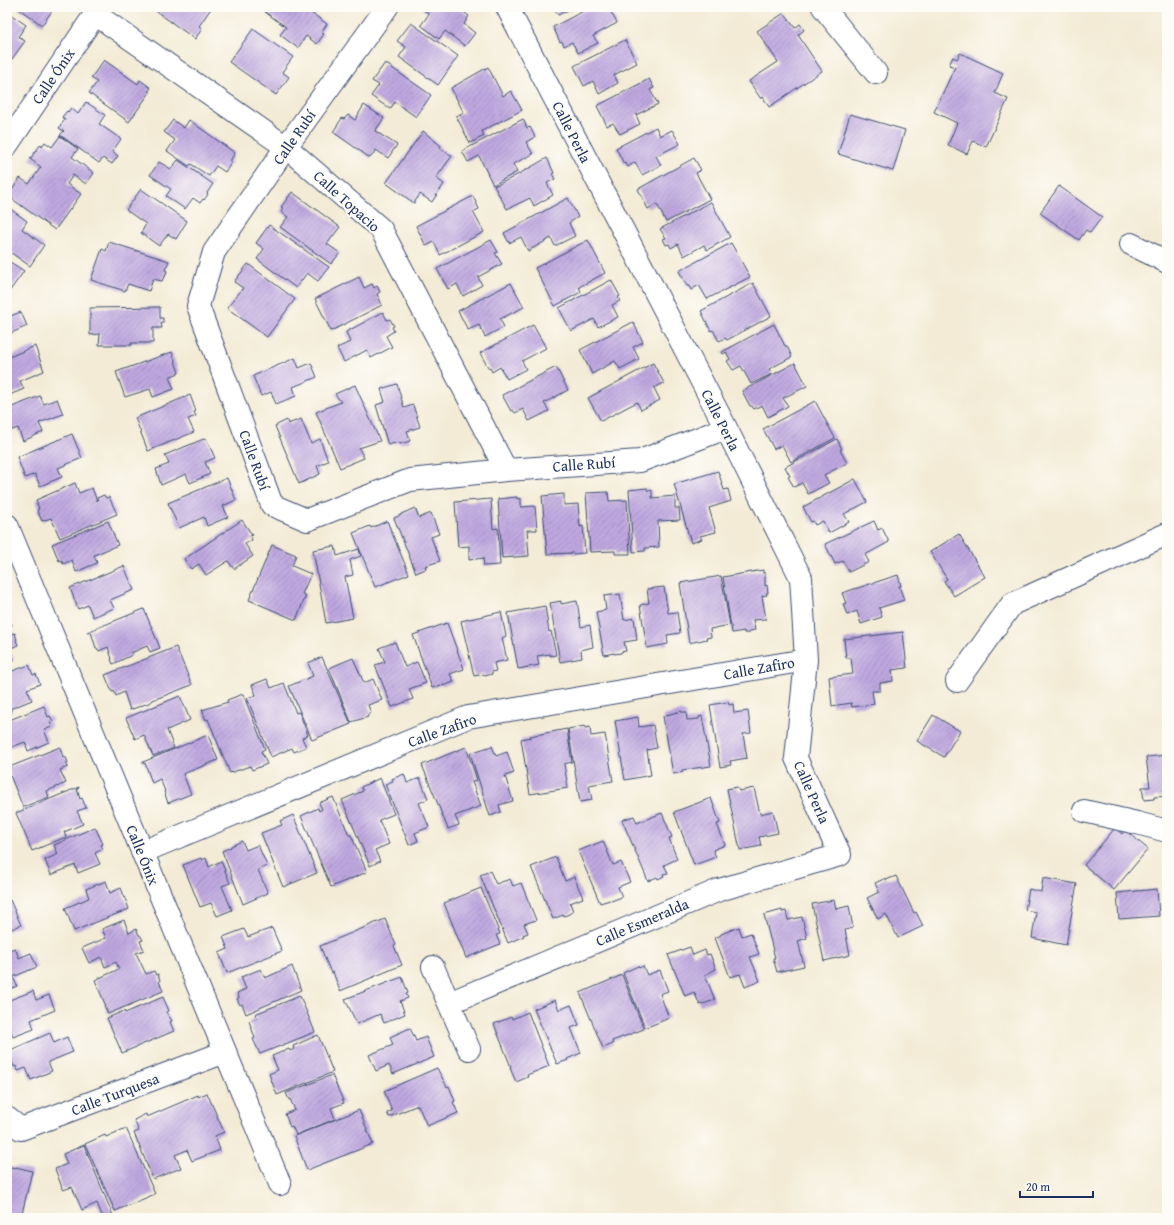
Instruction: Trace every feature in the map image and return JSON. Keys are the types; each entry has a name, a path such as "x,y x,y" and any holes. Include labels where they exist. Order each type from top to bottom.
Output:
{"street":[{"name":"Calle Rubí","path":"387,7 286,147 214,252 198,306 272,505 307,520 410,480 506,470 640,461 726,428"},
{"name":"Calle Perla","path":"507,7 726,428 801,578 806,660 796,758 840,855"},
{"path":"824,7 876,73"},
{"name":"Calle Topacio","path":"98,10 286,147 381,230 506,470"},
{"name":"Calle Ónix","path":"7,145 98,10"},
{"path":"1131,244 1167,262"},
{"name":"Calle Ónix","path":"7,525 280,1184"},
{"path":"957,682 1012,604 1167,534"},
{"name":"Calle Zafiro","path":"142,852 468,717 806,660"},
{"path":"1084,811 1167,831"},
{"name":"Calle Esmeralda","path":"449,1003 719,890 840,855"},
{"path":"433,966 469,1049"},
{"name":"Calle Turquesa","path":"7,1118 21,1129 225,1052"}],"building":[{"path":"16,7 51,7 50,9 52,11 42,25"},
{"path":"150,7 212,7 199,26 202,29 195,39"},
{"path":"269,7 303,7 327,24 321,33 324,34 317,44 306,36 298,48 280,35 286,27 265,12"},
{"path":"423,7 457,7 469,16 464,24 475,33 465,46 445,31 439,39 421,25 429,14 422,9"},
{"path":"554,7 574,7 558,15"},
{"path":"591,7 608,7 617,23 593,36 598,43 578,53 572,42 564,46 562,41 560,42 553,27"},
{"path":"7,12 26,25 18,37 25,41 12,59 7,56"},
{"path":"784,13 795,28 800,24 804,30 798,35 822,71 769,107 763,97 761,99 749,81 778,62 757,31"},
{"path":"411,23 458,56 438,85 399,57 406,47 397,41"},
{"path":"253,29 293,57 282,72 289,77 276,95 229,62"},
{"path":"625,40 637,63 614,75 618,83 599,94 593,81 584,86 574,66"},
{"path":"960,53 1003,73 995,93 1008,99 986,147 973,141 967,154 948,145 957,123 934,112 955,67 949,65 953,57 957,59"},
{"path":"104,60 138,84 140,80 151,88 148,91 150,92 129,122 89,93 97,82 91,78"},
{"path":"385,63 431,95 416,117 395,102 390,109 371,96 379,85 372,81"},
{"path":"488,67 503,96 511,91 522,110 482,131 484,136 470,143 456,116 464,113 451,88"},
{"path":"649,79 654,88 650,90 658,104 636,115 640,124 620,134 613,123 607,126 597,106"},
{"path":"86,102 105,115 99,124 121,139 112,152 118,156 112,164 103,158 99,163 60,135 64,131 59,128 65,119 62,117 71,108 78,114"},
{"path":"364,105 384,118 375,131 397,145 388,158 376,150 370,158 333,132 342,118 344,119 348,115 355,120"},
{"path":"850,114 905,130 893,171 838,154"},
{"path":"523,119 527,128 530,127 535,137 526,142 533,154 513,164 517,172 493,185 479,156 468,162 462,151"},
{"path":"173,120 184,128 189,120 235,153 230,161 232,162 225,172 216,166 209,176 191,164 189,166 167,151 175,140 164,132"},
{"path":"656,127 660,136 672,130 680,144 656,156 661,165 642,175 635,162 628,167 625,163 624,164 616,148"},
{"path":"423,131 441,146 440,148 452,156 436,178 444,184 432,202 420,194 414,203 386,183"},
{"path":"60,136 78,149 72,157 94,173 86,184 73,175 67,184 81,194 55,230 8,196 20,178 29,184 41,167 30,159 41,144 42,146 45,142 52,147"},
{"path":"547,158 554,173 552,174 555,179 547,183 553,195 534,206 530,198 507,209 494,186 508,180"},
{"path":"694,158 701,170 696,173 710,199 666,222 657,204 648,209 638,189"},
{"path":"178,160 213,184 204,200 203,199 200,203 193,198 185,209 166,196 171,189 150,175 159,162 171,169"},
{"path":"1059,186 1102,217 1090,233 1086,230 1079,240 1040,213"},
{"path":"141,189 187,221 176,239 168,234 159,246 141,233 146,224 126,210"},
{"path":"292,192 340,227 327,244 340,253 331,264 280,227 288,217 281,212 283,208 281,207"},
{"path":"473,196 479,209 473,212 484,232 440,255 434,242 426,246 416,226"},
{"path":"568,198 578,217 569,223 575,236 555,246 551,238 528,251 521,237 509,243 504,233"},
{"path":"711,202 730,237 707,250 704,245 684,256 678,244 671,248 669,244 666,245 663,239 666,238 660,229"},
{"path":"9,208 27,221 22,229 44,245 30,266 7,250 7,211"},
{"path":"269,225 329,267 318,281 307,273 296,288 257,259 264,249 256,243"},
{"path":"491,240 498,252 495,253 502,264 478,277 482,285 463,296 457,284 448,289 437,269"},
{"path":"588,240 605,273 579,287 581,292 555,306 535,268"},
{"path":"109,242 169,261 165,270 167,271 165,277 162,281 153,279 149,291 128,284 125,291 91,280 102,249 106,251"},
{"path":"731,243 750,277 707,299 699,285 691,290 689,286 687,286 679,271"},
{"path":"7,260 24,271 9,292 7,291"},
{"path":"248,264 295,299 267,337 227,308 243,288 234,282"},
{"path":"359,277 364,288 372,284 374,288 377,286 380,292 377,294 382,305 331,331 315,299"},
{"path":"611,280 620,296 618,297 620,301 612,305 618,317 598,327 594,319 571,331 559,308"},
{"path":"511,283 524,307 500,319 504,327 485,337 479,325 468,330 458,311"},
{"path":"753,283 771,316 727,340 725,338 719,341 713,330 711,331 701,311"},
{"path":"160,307 160,318 163,318 163,323 161,323 162,328 153,328 153,343 131,343 132,345 99,345 100,334 90,335 90,308"},
{"path":"21,312 27,326 7,335 7,314 8,317"},
{"path":"383,312 387,320 390,319 394,326 392,327 394,331 386,336 392,347 371,358 367,350 344,362 337,348 350,342 346,332"},
{"path":"633,322 643,342 633,347 639,359 620,369 615,361 592,374 580,350"},
{"path":"774,324 792,357 769,369 772,374 751,384 741,366 733,370 727,361 730,359 726,352 723,354 722,352"},
{"path":"533,325 546,348 522,361 526,369 507,379 500,367 492,372 480,353"},
{"path":"35,346 44,371 20,381 24,389 7,396 7,358"},
{"path":"172,352 179,373 169,377 174,389 153,397 150,389 125,397 116,372"},
{"path":"295,358 299,368 311,363 317,377 293,387 296,396 276,404 271,392 261,396 253,376"},
{"path":"653,363 664,383 654,388 660,400 641,410 637,402 601,421 588,398"},
{"path":"795,363 807,386 783,398 788,406 768,417 762,405 754,409 750,406 742,391"},
{"path":"556,367 568,390 544,403 549,411 529,421 523,409 515,413 513,410 511,411 502,395"},
{"path":"397,384 404,408 413,405 420,427 407,431 410,441 388,445 376,405 385,402 381,389"},
{"path":"355,385 380,441 359,448 364,458 340,468 316,412 341,402 335,394"},
{"path":"190,395 196,411 194,412 196,416 188,419 194,432 148,451 135,418"},
{"path":"40,396 44,404 57,399 63,414 39,423 43,432 23,441 18,428 9,431 7,428 7,409"},
{"path":"815,401 835,438 791,462 782,445 774,449 763,429"},
{"path":"301,419 311,443 320,439 328,461 317,466 320,474 299,484 275,426 287,420 288,424"},
{"path":"72,434 82,458 58,468 62,477 40,486 35,474 25,478 17,457"},
{"path":"206,438 215,458 205,462 210,474 190,483 186,474 161,485 156,469 169,464 165,455"},
{"path":"837,439 842,449 840,450 847,463 824,475 829,483 808,494 802,483 794,487 788,477 790,476 785,467"},
{"path":"718,471 724,490 728,489 731,501 709,508 716,532 700,536 702,539 691,543 674,484"},
{"path":"227,478 236,500 223,506 228,517 207,526 204,517 179,528 168,503"},
{"path":"855,479 867,502 844,514 849,522 829,533 823,521 815,525 813,521 811,522 803,507"},
{"path":"75,483 79,493 92,488 97,501 97,498 104,495 106,498 109,497 117,514 60,538 51,518 42,521 37,510 39,509 36,500"},
{"path":"647,488 648,491 652,490 652,498 675,496 675,508 679,508 680,520 658,521 659,547 645,548 645,551 633,552 629,490"},
{"path":"608,492 609,501 627,500 630,554 615,554 615,551 590,552 586,493"},
{"path":"564,494 564,505 578,504 580,527 583,526 585,553 547,554 542,496"},
{"path":"517,497 517,499 521,498 521,507 535,506 537,530 527,530 529,556 502,558 498,499"},
{"path":"491,499 493,529 498,528 500,565 484,566 483,558 469,560 469,546 458,547 455,502"},
{"path":"415,508 419,518 431,513 439,534 431,537 440,561 425,566 426,569 416,573 394,518"},
{"path":"242,520 252,535 250,536 252,540 245,544 253,556 234,569 228,561 206,575 199,564 191,569 184,559"},
{"path":"108,521 118,545 94,555 97,563 76,572 72,560 63,564 62,560 59,561 52,544"},
{"path":"387,521 409,574 375,587 353,533 370,526 371,528"},
{"path":"874,521 878,530 882,528 889,542 865,555 869,562 849,572 843,561 835,564 825,544"},
{"path":"959,534 985,577 954,596 944,581 947,579 930,552"},
{"path":"272,545 296,555 292,566 311,574 302,594 306,595 296,620 249,600"},
{"path":"335,546 337,556 359,549 361,556 350,560 353,575 345,577 353,618 326,623 313,550"},
{"path":"124,566 134,590 110,600 114,608 93,617 88,605 78,609 70,588"},
{"path":"763,570 763,573 765,573 765,586 767,585 768,593 766,593 767,595 762,596 766,619 753,620 755,630 750,631 750,633 744,633 744,631 732,633 723,577"},
{"path":"898,575 901,586 899,586 904,600 879,608 882,617 861,624 857,611 847,615 843,604 846,603 842,593"},
{"path":"721,576 730,625 710,629 711,637 689,643 680,583"},
{"path":"664,587 668,613 677,612 680,633 667,635 668,644 647,648 640,605 649,603 647,589"},
{"path":"620,594 624,620 634,618 637,640 624,642 626,651 604,655 596,612 606,610 604,596"},
{"path":"561,601 561,604 577,601 581,627 590,625 593,647 581,650 582,658 560,662 550,603"},
{"path":"545,606 549,632 551,631 556,655 550,656 550,654 537,656 539,665 518,669 508,613"},
{"path":"144,609 160,648 150,652 147,646 131,653 132,655 113,664 108,647 99,651 96,648 91,632 87,632"},
{"path":"501,612 506,636 502,638 507,660 494,663 496,671 492,672 492,674 485,676 484,674 474,676 461,621"},
{"path":"11,623 12,625 9,627 12,634 15,633 18,645 9,649 14,660 7,663 7,625"},
{"path":"447,623 464,669 450,674 454,682 432,688 413,635"},
{"path":"903,632 907,668 892,670 893,681 880,683 880,691 872,691 874,704 852,707 851,703 832,706 829,677 853,674 851,658 846,658 844,639"},
{"path":"395,642 405,667 417,662 426,683 409,689 413,699 392,707 375,665 385,662 379,648"},
{"path":"176,647 192,685 130,710 124,692 116,696 114,691 112,692 105,675"},
{"path":"322,657 351,724 312,740 289,686 313,676 308,663"},
{"path":"353,658 364,683 373,679 382,700 368,705 371,713 367,715 368,717 351,722 329,668"},
{"path":"29,665 33,675 36,674 40,684 27,689 32,700 10,709 12,712 7,713 7,673"},
{"path":"267,679 271,688 284,683 296,713 299,712 308,735 302,738 306,747 294,752 292,748 271,757 247,698 256,695 252,685"},
{"path":"243,694 265,749 261,751 267,764 252,770 250,766 230,773 208,719 206,720 202,710 228,702 227,700"},
{"path":"180,696 190,720 167,730 174,748 153,756 144,735 135,739 126,718"},
{"path":"728,702 729,705 733,704 734,713 748,711 751,733 743,734 747,758 730,761 731,765 720,767 710,705"},
{"path":"44,706 48,717 50,716 53,721 50,722 52,727 44,730 49,742 28,751 25,742 7,749 7,721"},
{"path":"681,711 686,712 687,720 699,719 699,717 702,716 711,766 682,770 683,772 673,774 663,716"},
{"path":"933,715 960,731 944,757 917,741"},
{"path":"638,717 639,727 653,725 657,748 647,750 651,775 625,780 615,721"},
{"path":"585,726 585,728 590,727 591,736 605,734 613,781 589,785 592,800 580,802 568,729"},
{"path":"567,729 572,762 564,764 568,788 530,794 521,739"},
{"path":"208,735 218,760 183,774 191,794 168,803 160,779 152,783 145,763 143,764 143,762"},
{"path":"492,746 496,756 507,752 514,773 505,776 513,801 499,805 501,812 490,816 470,753"},
{"path":"60,747 63,757 65,756 68,762 66,763 68,767 60,770 66,783 47,791 49,797 23,807 7,768"},
{"path":"466,747 477,780 472,782 481,806 455,816 459,825 448,829 422,765"},
{"path":"1167,755 1167,796 1154,797 1154,799 1144,800 1142,787 1150,787 1146,757"},
{"path":"404,774 407,783 420,778 428,799 419,803 429,827 415,833 418,841 409,845 385,784"},
{"path":"380,778 394,814 379,820 389,844 375,850 380,861 370,866 342,800 363,791 361,787"},
{"path":"79,787 77,789 80,799 82,798 86,808 77,811 83,824 64,832 66,837 32,851 16,813"},
{"path":"737,787 739,791 754,788 760,814 773,811 778,833 759,837 761,846 740,850 727,789"},
{"path":"333,797 367,872 331,887 301,816 318,808 319,811 322,809 319,803"},
{"path":"711,798 720,823 717,824 725,845 713,850 716,857 694,865 674,812"},
{"path":"662,813 672,837 669,838 677,859 664,865 668,873 663,874 664,876 658,879 657,877 648,881 622,820 634,816 637,823"},
{"path":"293,815 317,873 283,887 261,833 282,825 280,821"},
{"path":"95,827 103,844 101,845 103,849 95,853 100,864 78,873 75,865 51,875 45,860 58,854 54,845"},
{"path":"1115,828 1122,834 1125,830 1148,849 1114,890 1084,865"},
{"path":"242,841 246,850 258,845 267,866 258,870 268,893 243,904 222,851"},
{"path":"603,841 613,865 621,862 630,882 618,887 622,897 600,903 578,851"},
{"path":"556,857 565,881 574,877 583,898 570,903 573,911 569,914 553,919 531,867"},
{"path":"201,858 202,860 206,858 209,867 221,861 230,883 222,886 232,910 217,916 211,903 200,907 183,865"},
{"path":"490,871 496,884 510,879 513,886 521,883 536,920 524,924 528,933 508,943 480,875"},
{"path":"896,876 914,913 916,912 923,926 898,938 886,914 878,919 867,898 879,892 875,883 886,878 886,880"},
{"path":"1043,878 1077,884 1066,945 1032,938 1036,912 1025,910 1029,889 1041,892"},
{"path":"106,881 110,893 121,888 129,909 74,931 65,908 89,898 86,889"},
{"path":"481,888 500,934 496,935 500,944 466,958 444,903"},
{"path":"1157,889 1159,916 1119,919 1117,893"},
{"path":"10,900 21,925 7,931 7,902"},
{"path":"834,900 836,909 849,906 853,928 845,930 850,955 824,961 812,904"},
{"path":"782,910 782,912 786,911 788,920 802,917 807,938 798,941 804,966 777,972 764,915"},
{"path":"385,919 396,945 394,946 402,965 340,991 333,972 331,973 320,946"},
{"path":"124,920 129,933 136,929 143,940 140,941 144,950 136,953 146,974 154,971 156,975 158,974 163,991 108,1014 95,980 119,969 116,962 105,967 101,957 89,963 82,948 106,938 102,929"},
{"path":"739,927 742,936 751,933 759,954 750,957 760,981 745,987 740,974 730,977 715,938"},
{"path":"272,928 282,951 227,973 219,953 228,949 223,937 244,929 248,937"},
{"path":"690,947 693,955 705,950 707,955 710,954 716,969 705,975 715,1000 700,1005 694,992 685,996 668,955"},
{"path":"15,948 19,958 31,953 37,967 13,977 17,986 7,990 7,951"},
{"path":"292,966 301,990 246,1014 242,1004 240,1005 237,999 239,998 237,993 246,989 241,977 261,969 265,978"},
{"path":"638,966 639,968 643,966 647,975 660,970 668,991 660,994 669,1018 645,1028 623,973"},
{"path":"622,975 644,1029 612,1041 613,1044 603,1048 580,993"},
{"path":"402,977 408,993 406,994 408,998 400,1001 405,1014 384,1023 380,1014 357,1024 345,999"},
{"path":"33,991 36,1000 49,995 55,1010 31,1020 34,1029 13,1037 9,1025 7,1026 7,1001"},
{"path":"300,996 315,1032 260,1054 253,1039 255,1038 249,1021 257,1018 255,1014"},
{"path":"163,997 169,1011 166,1012 172,1021 170,1022 174,1031 122,1053 107,1018 124,1011 125,1013"},
{"path":"555,1000 559,1010 571,1005 579,1025 571,1028 581,1053 557,1064 534,1009"},
{"path":"528,1012 549,1066 527,1075 528,1077 516,1082 494,1024 511,1017 512,1019"},
{"path":"410,1028 416,1041 426,1037 434,1057 393,1074 389,1065 376,1071 369,1055 393,1045 390,1037"},
{"path":"50,1033 54,1043 67,1037 73,1052 48,1062 52,1071 31,1080 26,1068 18,1071 16,1066 14,1067 8,1051"},
{"path":"318,1035 333,1072 277,1095 269,1074 278,1070 272,1056 289,1049 290,1051 294,1049 293,1046"},
{"path":"437,1068 447,1087 449,1086 455,1101 453,1102 458,1113 427,1126 418,1105 389,1117 387,1113 392,1111 384,1091"},
{"path":"332,1075 344,1103 331,1108 335,1119 296,1135 292,1126 290,1127 285,1114 295,1110 286,1093"},
{"path":"207,1093 224,1132 215,1136 220,1150 192,1161 187,1150 175,1155 181,1168 153,1179 134,1133 139,1131 134,1120 146,1114 147,1117 198,1095 198,1097"},
{"path":"359,1110 373,1144 307,1170 294,1136"},
{"path":"126,1128 155,1194 115,1211 85,1144"},
{"path":"84,1145 114,1218 103,1218 97,1203 82,1210 72,1187 63,1190 55,1169 67,1164 63,1154"},
{"path":"10,1167 32,1171 21,1218 7,1218 7,1176"}]}
